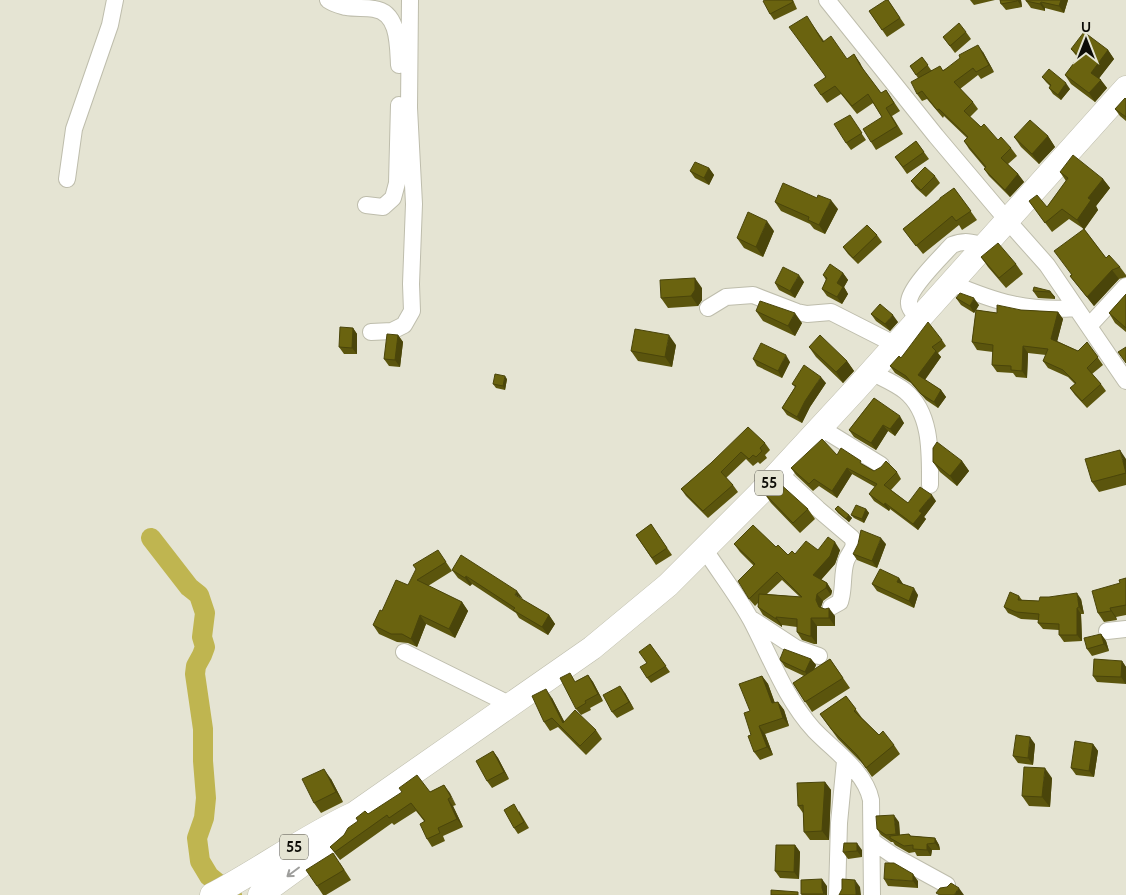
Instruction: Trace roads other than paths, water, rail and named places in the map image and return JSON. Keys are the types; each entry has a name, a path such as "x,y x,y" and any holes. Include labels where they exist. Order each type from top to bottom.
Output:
{"highway":[{"name":"55","path":"212,895 236,883 332,824 354,814 592,648 668,585 705,550 779,473 1126,88"},
{"name":"55","path":"260,895 338,835 354,814"}],"street":[{"path":"67,179 74,129 110,25 115,0"},
{"path":"328,0 334,4 354,9 374,9 389,15 393,22 398,43 400,78 397,183 393,198 383,207 366,205"},
{"path":"371,332 392,330 404,326 412,311 411,284 414,204 409,108 410,0"},
{"path":"828,0 1006,220 1046,265 1126,381"},
{"path":"918,319 909,307 908,301 912,291 952,245 960,242 969,242 984,246"},
{"path":"951,283 984,298 1013,306 1051,310 1076,308"},
{"path":"1089,326 1126,286"},
{"path":"708,308 726,297 753,295 797,312 807,314 831,312 896,345"},
{"path":"872,372 905,391 915,403 924,420 929,439 930,485"},
{"path":"820,428 882,465"},
{"path":"779,473 852,538 854,543 854,547 845,563 840,602 832,607"},
{"path":"705,550 751,619 781,683 801,713 868,788 871,800 872,895"},
{"path":"751,619 790,644 819,656"},
{"path":"1107,631 1126,629"},
{"path":"404,652 511,705"},
{"path":"837,895 839,823 845,761"},
{"path":"872,841 894,856 947,885"}],"waterway":[{"path":"151,538 189,587 199,595 205,613 202,637 205,647 196,666 195,674 203,729 206,798 204,818 197,838 200,861 209,876 232,895"}]}
